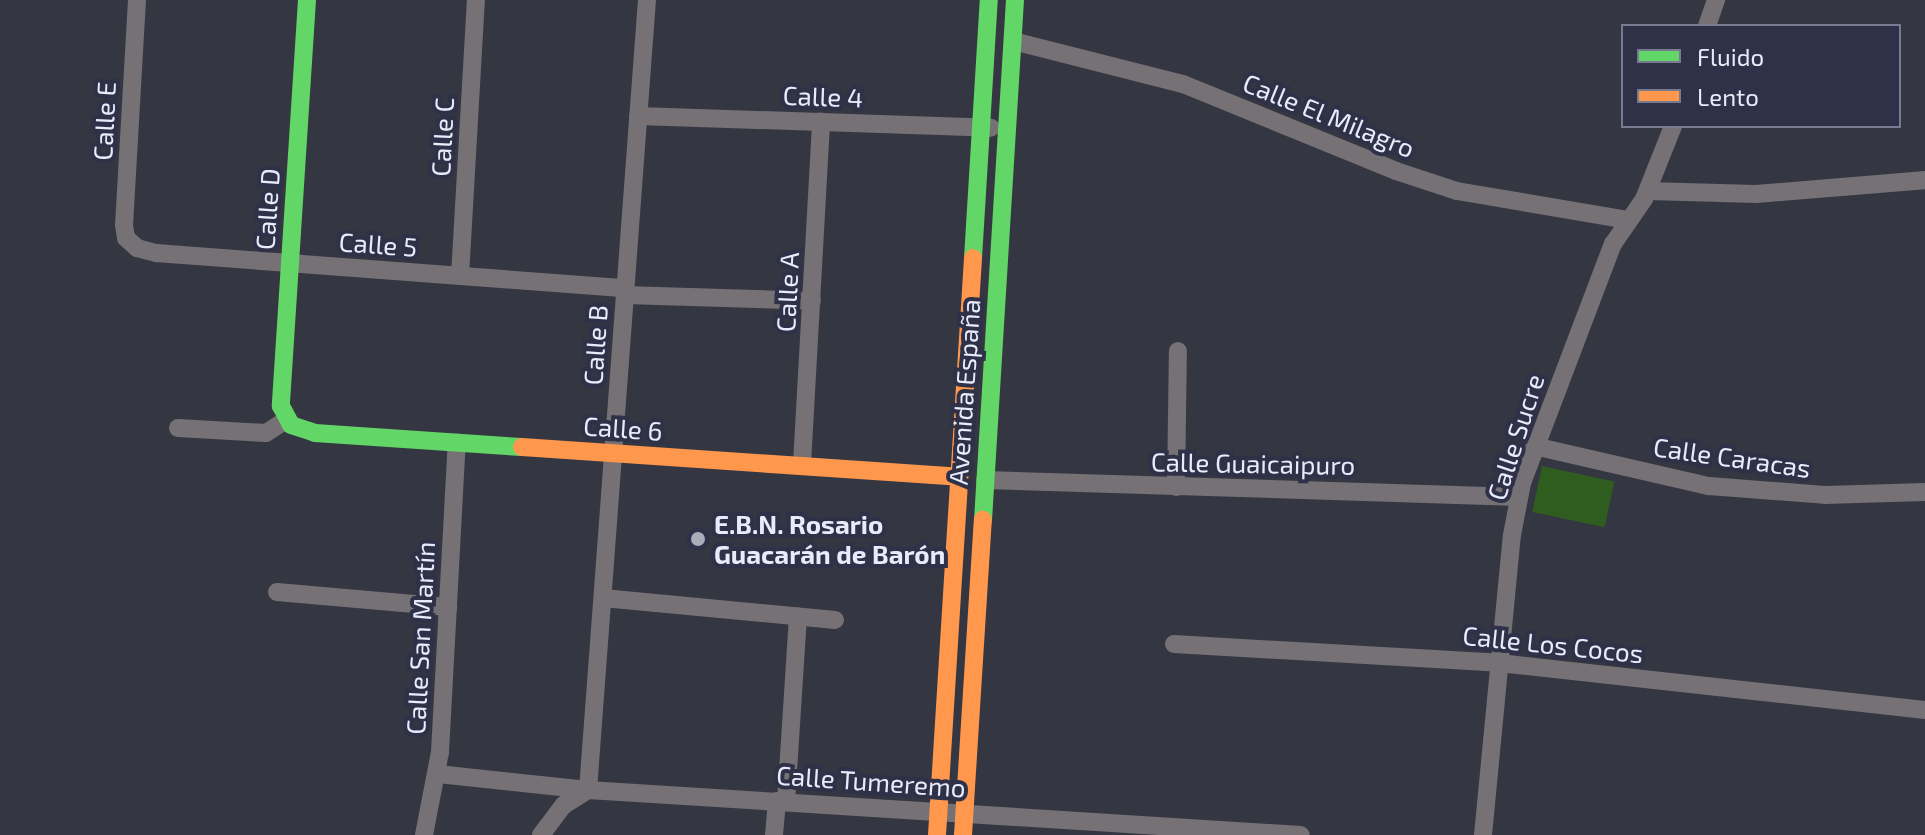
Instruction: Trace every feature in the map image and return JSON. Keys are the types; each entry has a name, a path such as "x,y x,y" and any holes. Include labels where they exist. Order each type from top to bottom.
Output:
{"main road":[{"name":"Calle D","path":"286,420 281,406 307,0"},
{"name":"Avenida España","path":"937,835 989,0"},
{"name":"Avenida España","path":"963,835 1015,0"},
{"name":"Calle 6","path":"286,420 315,433 959,477"}],"street":[{"name":"Calle E","path":"130,243 124,225 137,0"},
{"name":"Calle C","path":"460,276 476,0"},
{"name":"Calle B","path":"588,790 647,0"},
{"path":"1708,24 1716,0"},
{"name":"Calle El Milagro","path":"1013,41 1183,84 1396,171 1457,191 1629,220"},
{"name":"Calle 4","path":"638,116 1007,128"},
{"name":"Calle A","path":"802,464 821,122"},
{"name":"Calle Sucre","path":"1483,835 1519,497 1534,446 1613,244 1648,191 1672,128"},
{"path":"1648,191 1722,196 1925,180"},
{"name":"Calle 5","path":"130,243 156,253 625,292 812,301"},
{"path":"1176,487 1178,351"},
{"path":"178,428 266,433 286,420"},
{"name":"Calle San Martín","path":"424,835 438,774 457,442"},
{"name":"Calle Caracas","path":"1534,446 1709,486 1825,495 1925,492"},
{"name":"Calle Guaicaipuro","path":"985,480 1519,497"},
{"path":"277,592 448,607"},
{"path":"603,598 835,620"},
{"path":"774,835 782,802 798,616"},
{"name":"Calle Los Cocos","path":"1174,644 1499,663 1925,710"},
{"name":"Calle Tumeremo","path":"438,774 588,790 939,811 1139,830 1301,835"},
{"path":"541,835 564,805 588,790"}],"green space":[{"path":"1542,466 1614,481 1605,527 1532,512"}],"traffic: fast":[{"path":"307,0 281,406 291,425 315,433 522,447"},
{"path":"973,258 989,0"},
{"path":"983,520 1015,0"}],"traffic: slow":[{"path":"937,835 973,258"},
{"path":"522,447 959,477"},
{"path":"963,835 983,520"}],"place":[{"name":"E.B.N. Rosario Guacarán de Barón","path":"698,539"}]}
